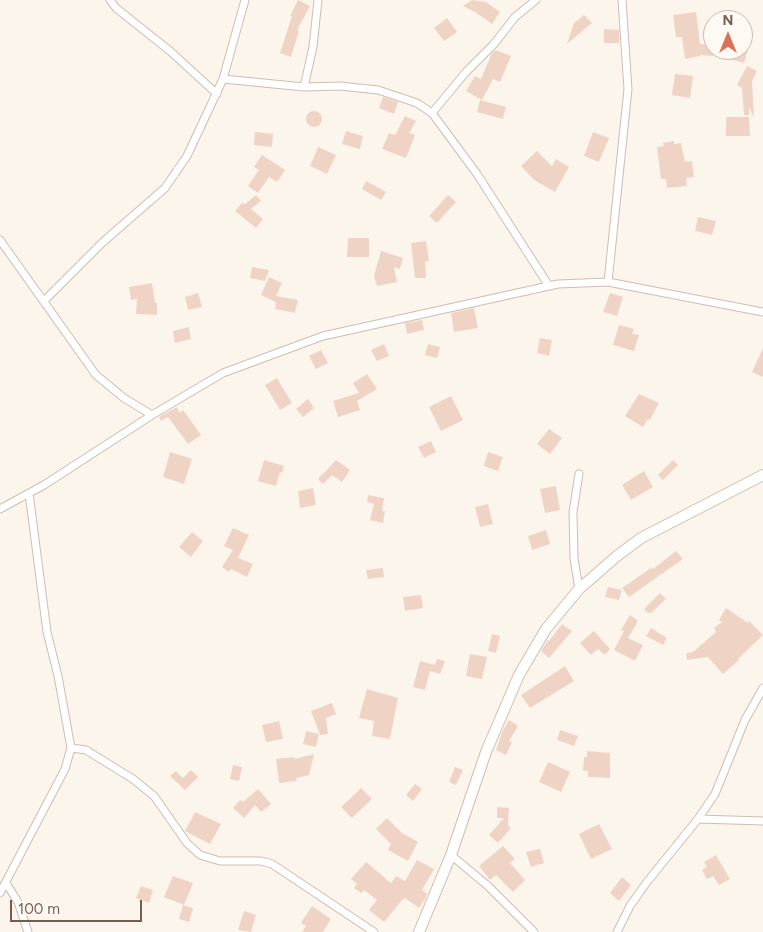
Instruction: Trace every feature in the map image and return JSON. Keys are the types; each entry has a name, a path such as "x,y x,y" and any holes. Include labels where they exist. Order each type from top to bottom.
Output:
{"street":[{"path":"110,0 116,8 170,51 217,94"},
{"path":"44,301 103,242 165,188 187,156 223,79 245,0"},
{"path":"304,87 313,48 318,0"},
{"path":"432,113 466,72 494,44 515,17 536,0"},
{"path":"608,282 628,89 622,0"},
{"path":"223,79 304,87 340,86 378,90 417,103 432,113 477,174 549,286"},
{"path":"0,240 96,376 124,398 152,416"},
{"path":"0,509 29,493 223,372 323,336 549,286 608,282 763,312"},
{"path":"579,474 573,512 574,558 579,590"},
{"path":"419,932 451,855 486,752 519,675 546,629 579,590 617,556 642,538 763,475"},
{"path":"0,894 66,769 71,748 58,676 47,632 29,493"},
{"path":"617,932 630,906 647,882 698,819 715,794 745,720 763,688"},
{"path":"71,748 86,750 133,779 154,796 187,844 200,855 220,861 261,861 272,864 374,932"},
{"path":"698,819 763,821"},
{"path":"451,855 488,886 534,932"},
{"path":"6,883 18,902 28,932"}],"building":[{"path":"298,0 310,6 297,30 299,31 291,57 280,53 292,16 290,16"},
{"path":"472,0 486,2 500,12 492,24 463,6"},
{"path":"696,12 700,44 703,44 703,55 685,59 682,37 676,37 673,15"},
{"path":"584,15 592,23 567,44 574,23"},
{"path":"447,18 457,32 444,41 434,28"},
{"path":"604,29 619,30 619,43 604,43"},
{"path":"496,50 511,56 500,82 493,79 482,100 466,91 475,76 481,79 492,53"},
{"path":"733,60 745,60 744,63"},
{"path":"747,66 757,71 752,81 754,118 749,107 749,115 744,115 742,88 737,85"},
{"path":"675,74 693,76 690,98 672,95"},
{"path":"383,97 398,102 394,114 379,108"},
{"path":"480,100 506,107 503,119 477,112"},
{"path":"314,111 320,113 322,119 320,125 314,127 308,125 306,119 308,113"},
{"path":"405,116 416,121 409,133 415,135 406,158 382,149 389,133 395,135"},
{"path":"726,117 749,117 750,136 726,136"},
{"path":"346,131 363,136 360,149 342,144"},
{"path":"255,132 273,134 272,147 254,145"},
{"path":"593,132 609,138 599,162 584,156"},
{"path":"674,141 674,144 681,143 685,162 692,161 694,177 686,178 687,186 667,188 666,179 661,179 657,147 664,146 663,143"},
{"path":"318,147 336,155 327,174 310,166"},
{"path":"537,151 552,166 556,159 569,167 555,192 534,180 521,166"},
{"path":"262,155 285,170 277,182 269,177 258,193 248,186 259,170 254,167"},
{"path":"366,181 386,192 381,200 362,189"},
{"path":"256,195 261,201 251,209 263,219 256,228 235,211 242,203 245,204"},
{"path":"448,195 456,202 437,223 429,216"},
{"path":"698,217 716,221 712,235 695,231"},
{"path":"348,238 369,238 369,257 347,257"},
{"path":"426,241 429,261 425,262 426,278 415,278 411,243"},
{"path":"381,251 403,258 400,269 394,267 397,282 377,286 374,276"},
{"path":"252,267 269,270 265,281 250,278"},
{"path":"269,277 282,283 276,296 298,300 295,313 275,309 276,302 261,295"},
{"path":"152,283 155,303 157,303 157,315 136,314 137,299 131,300 129,287"},
{"path":"198,293 202,307 188,310 185,297"},
{"path":"610,293 623,297 617,316 603,312"},
{"path":"474,308 478,328 454,332 451,313"},
{"path":"422,320 424,330 407,334 405,323"},
{"path":"619,325 634,329 632,334 639,335 634,351 613,345"},
{"path":"189,327 191,339 175,343 173,331"},
{"path":"540,338 552,340 549,356 537,353"},
{"path":"384,344 389,356 377,361 371,350"},
{"path":"428,344 440,347 437,358 425,355"},
{"path":"763,348 763,377 752,372"},
{"path":"321,350 328,363 316,369 309,356"},
{"path":"367,374 377,389 357,401 360,410 338,417 333,401 359,393 353,383"},
{"path":"277,378 292,403 280,410 265,385"},
{"path":"639,394 659,403 650,420 648,419 643,427 625,416"},
{"path":"451,396 463,420 441,431 429,407"},
{"path":"308,399 314,408 303,417 296,409"},
{"path":"177,407 180,413 183,410 201,435 188,444 168,417 161,421 159,417"},
{"path":"549,429 562,438 550,454 537,444"},
{"path":"431,441 436,452 424,458 418,447"},
{"path":"170,452 192,459 184,484 163,477"},
{"path":"488,452 503,457 498,471 484,466"},
{"path":"264,460 284,466 276,486 258,481"},
{"path":"336,460 350,470 342,482 332,475 323,484 318,479"},
{"path":"673,460 678,465 663,480 658,475"},
{"path":"644,471 653,487 631,500 622,485"},
{"path":"556,486 560,510 545,513 540,489"},
{"path":"313,488 316,505 300,508 298,491"},
{"path":"368,495 384,498 382,511 385,511 383,523 370,520 374,504 367,502"},
{"path":"488,504 493,524 480,527 475,507"},
{"path":"233,528 249,535 238,558 253,564 247,577 231,569 229,572 222,567 233,550 224,546"},
{"path":"546,530 550,544 532,550 528,536"},
{"path":"192,532 203,541 191,557 179,547"},
{"path":"676,551 683,559 629,597 622,588 651,568 653,569"},
{"path":"383,568 384,577 368,579 366,570"},
{"path":"608,587 622,590 619,600 605,597"},
{"path":"660,593 666,599 651,613 648,613 644,609"},
{"path":"421,595 423,608 405,611 403,597"},
{"path":"726,608 748,623 749,621 763,635 723,674 708,657 687,660 686,653 693,652 716,632 714,628 722,622 719,620"},
{"path":"630,615 637,620 637,623 628,638 643,645 635,661 614,650 624,631 621,630"},
{"path":"562,624 572,631 549,658 541,651"},
{"path":"651,628 667,638 663,645 646,636"},
{"path":"594,631 610,649 605,655 598,649 591,655 580,643"},
{"path":"492,634 500,636 496,653 488,651"},
{"path":"470,654 487,657 482,679 466,676"},
{"path":"437,659 445,661 440,674 430,671 425,690 413,687 420,661 435,665"},
{"path":"565,666 574,681 530,708 521,695"},
{"path":"367,689 398,698 390,739 372,736 374,721 359,718"},
{"path":"332,703 336,714 326,718 328,734 320,735 311,711"},
{"path":"509,720 518,726 509,741 512,742 506,755 496,750 503,730"},
{"path":"279,721 283,739 266,742 262,725"},
{"path":"560,730 578,736 574,746 557,740"},
{"path":"306,731 319,734 316,747 303,744"},
{"path":"587,751 610,753 610,778 588,777 588,771 583,771 584,757 587,757"},
{"path":"314,754 309,775 296,778 297,781 279,783 276,759 294,757 294,759"},
{"path":"548,762 570,772 561,792 539,782"},
{"path":"233,765 242,767 239,781 230,779"},
{"path":"455,767 463,770 456,785 449,782"},
{"path":"191,770 198,777 185,790 170,776 176,771 183,778"},
{"path":"415,784 422,789 413,801 406,795"},
{"path":"361,788 372,799 352,818 341,807"},
{"path":"258,789 271,804 261,812 255,805 244,818 233,808 240,800 243,802"},
{"path":"497,807 509,808 508,826 511,828 498,843 489,835 504,818 497,818"},
{"path":"195,812 221,824 210,844 185,831"},
{"path":"387,818 402,833 418,842 408,861 388,850 391,844 376,829"},
{"path":"599,824 612,849 591,859 579,834"},
{"path":"503,846 515,859 510,863 525,880 513,892 496,875 490,880 479,866"},
{"path":"540,849 544,863 531,867 526,852"},
{"path":"716,855 730,879 719,885 713,876 707,879 702,870 707,867 704,862"},
{"path":"417,860 434,869 422,890 427,894 425,899 419,908 405,898 403,899 384,922 369,910 377,900 364,890 361,893 354,888 357,884 351,879 366,862 391,883 396,876 405,881"},
{"path":"173,876 193,883 184,905 164,897"},
{"path":"622,877 631,885 619,901 610,893"},
{"path":"141,886 153,890 149,903 136,898"},
{"path":"183,905 193,908 189,922 179,919"},
{"path":"312,906 331,919 323,932 302,932 306,926 301,923"},
{"path":"244,911 256,915 251,932 238,930"}]}
